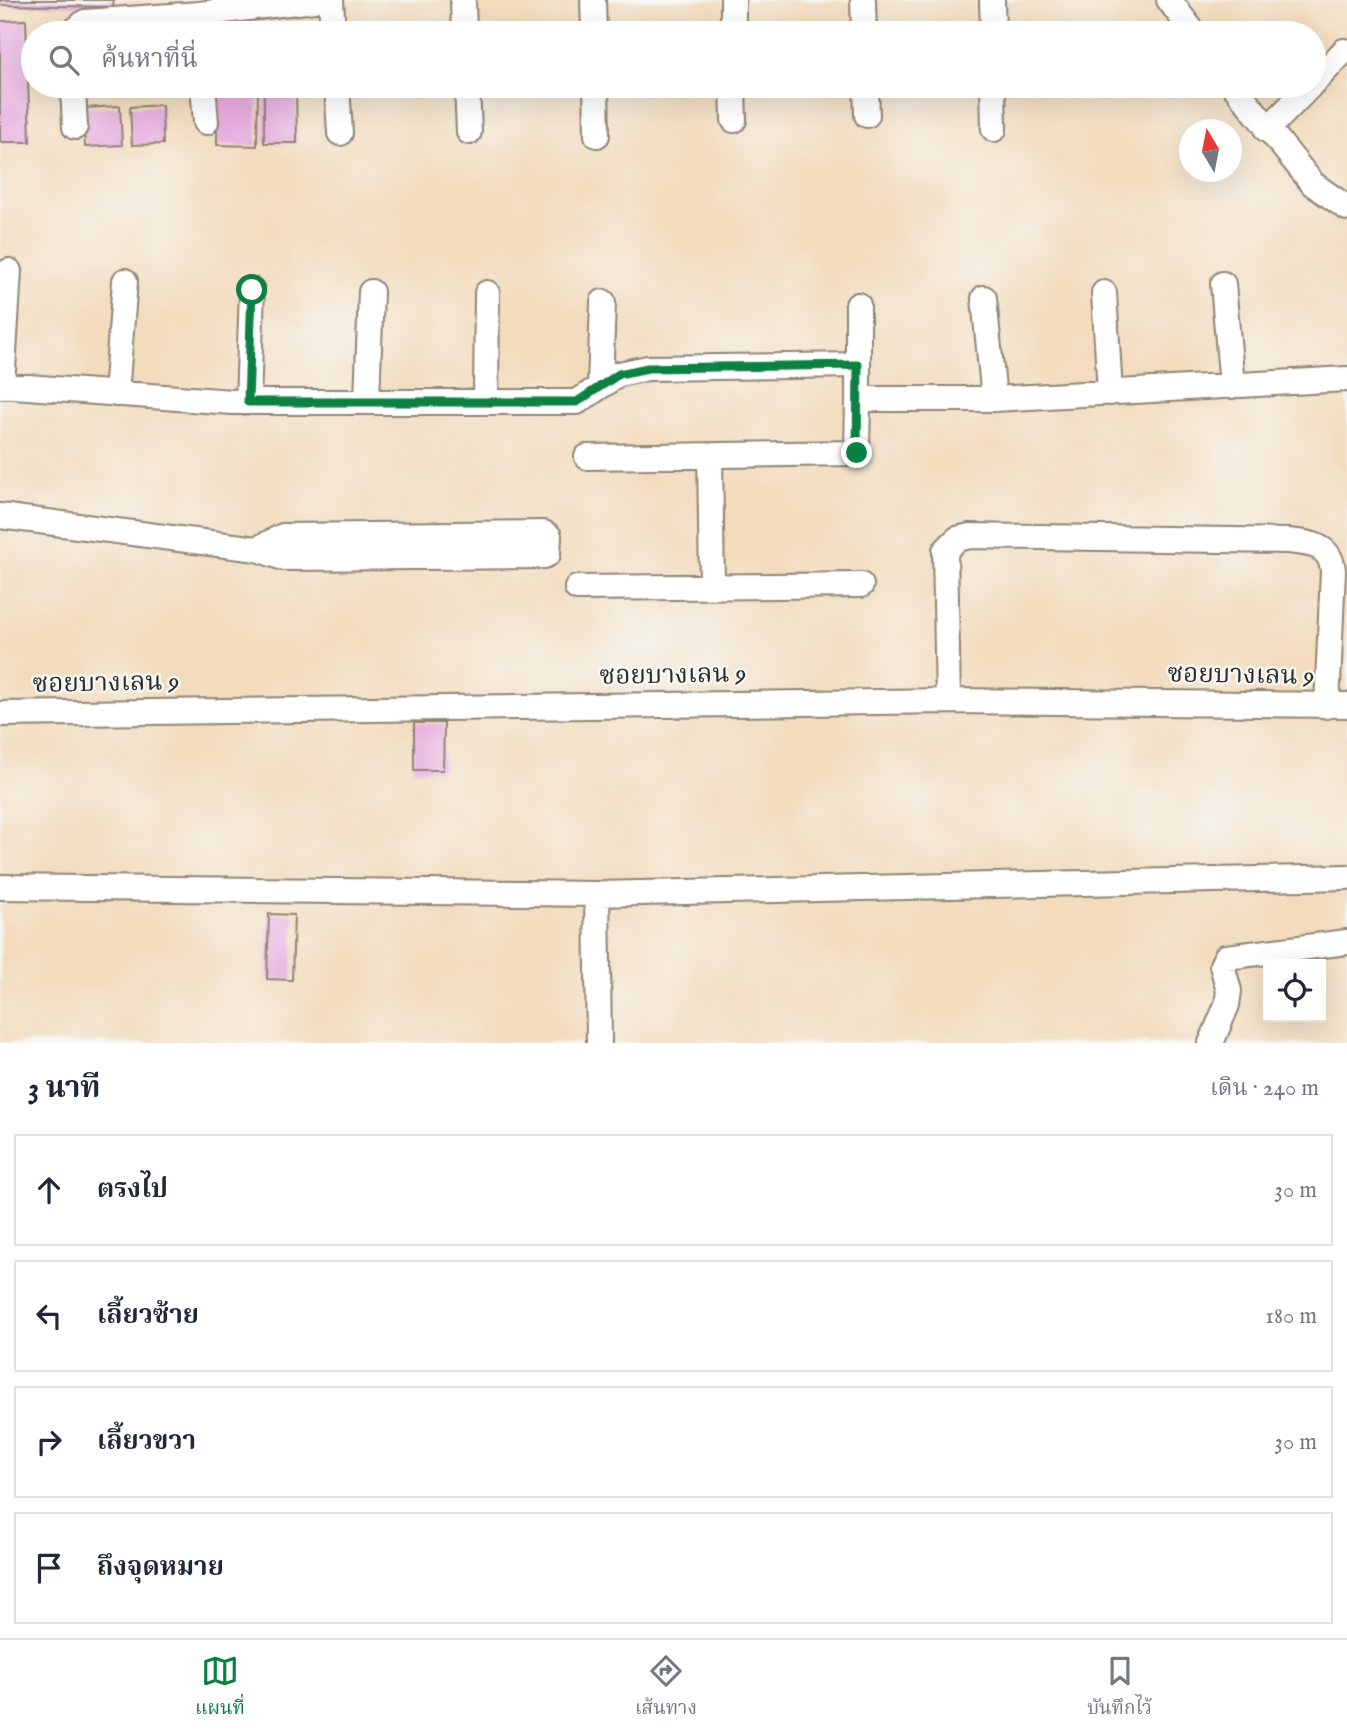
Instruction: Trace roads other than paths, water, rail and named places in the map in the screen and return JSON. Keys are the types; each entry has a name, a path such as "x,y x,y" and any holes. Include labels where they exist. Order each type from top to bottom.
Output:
{"street":[{"path":"214,21 314,0"},
{"path":"331,0 332,21"},
{"path":"463,0 464,21"},
{"path":"593,0 594,21"},
{"path":"733,0 733,21"},
{"path":"863,0 864,21"},
{"path":"992,0 993,21"},
{"path":"1169,0 1185,21"},
{"path":"1326,70 1344,51"},
{"path":"74,98 75,127"},
{"path":"204,98 206,122"},
{"path":"338,98 340,133"},
{"path":"468,98 469,132"},
{"path":"596,98 597,135"},
{"path":"733,98 734,120"},
{"path":"866,98 867,115"},
{"path":"993,98 994,129"},
{"path":"1243,98 1313,184 1347,208"},
{"path":"1267,130 1298,98"},
{"path":"9,271 1,386 248,402 577,402 619,374 648,368 858,365"},
{"path":"116,394 125,281"},
{"path":"1223,284 1232,386"},
{"path":"248,402 252,290"},
{"path":"367,401 371,292"},
{"path":"486,401 487,293"},
{"path":"1104,293 1110,393"},
{"path":"984,298 994,399"},
{"path":"600,385 603,302"},
{"path":"587,457 857,453 858,304"},
{"path":"858,399 994,399 1347,379"},
{"path":"710,456 712,585"},
{"path":"0,516 257,549 283,558 544,556 550,549 549,536 544,533 283,536 257,549"},
{"path":"948,701 945,551 957,539 984,536 1288,541 1323,548 1332,557 1337,706"},
{"path":"578,589 712,585 862,585"},
{"name":"ซอยบางเลน 9","path":"0,714 948,701 1337,706"},
{"path":"0,887 597,894 1347,877"},
{"path":"597,894 599,1043"},
{"path":"1211,1043 1227,1005 1228,991 1222,965 1226,957 1347,942"}]}
